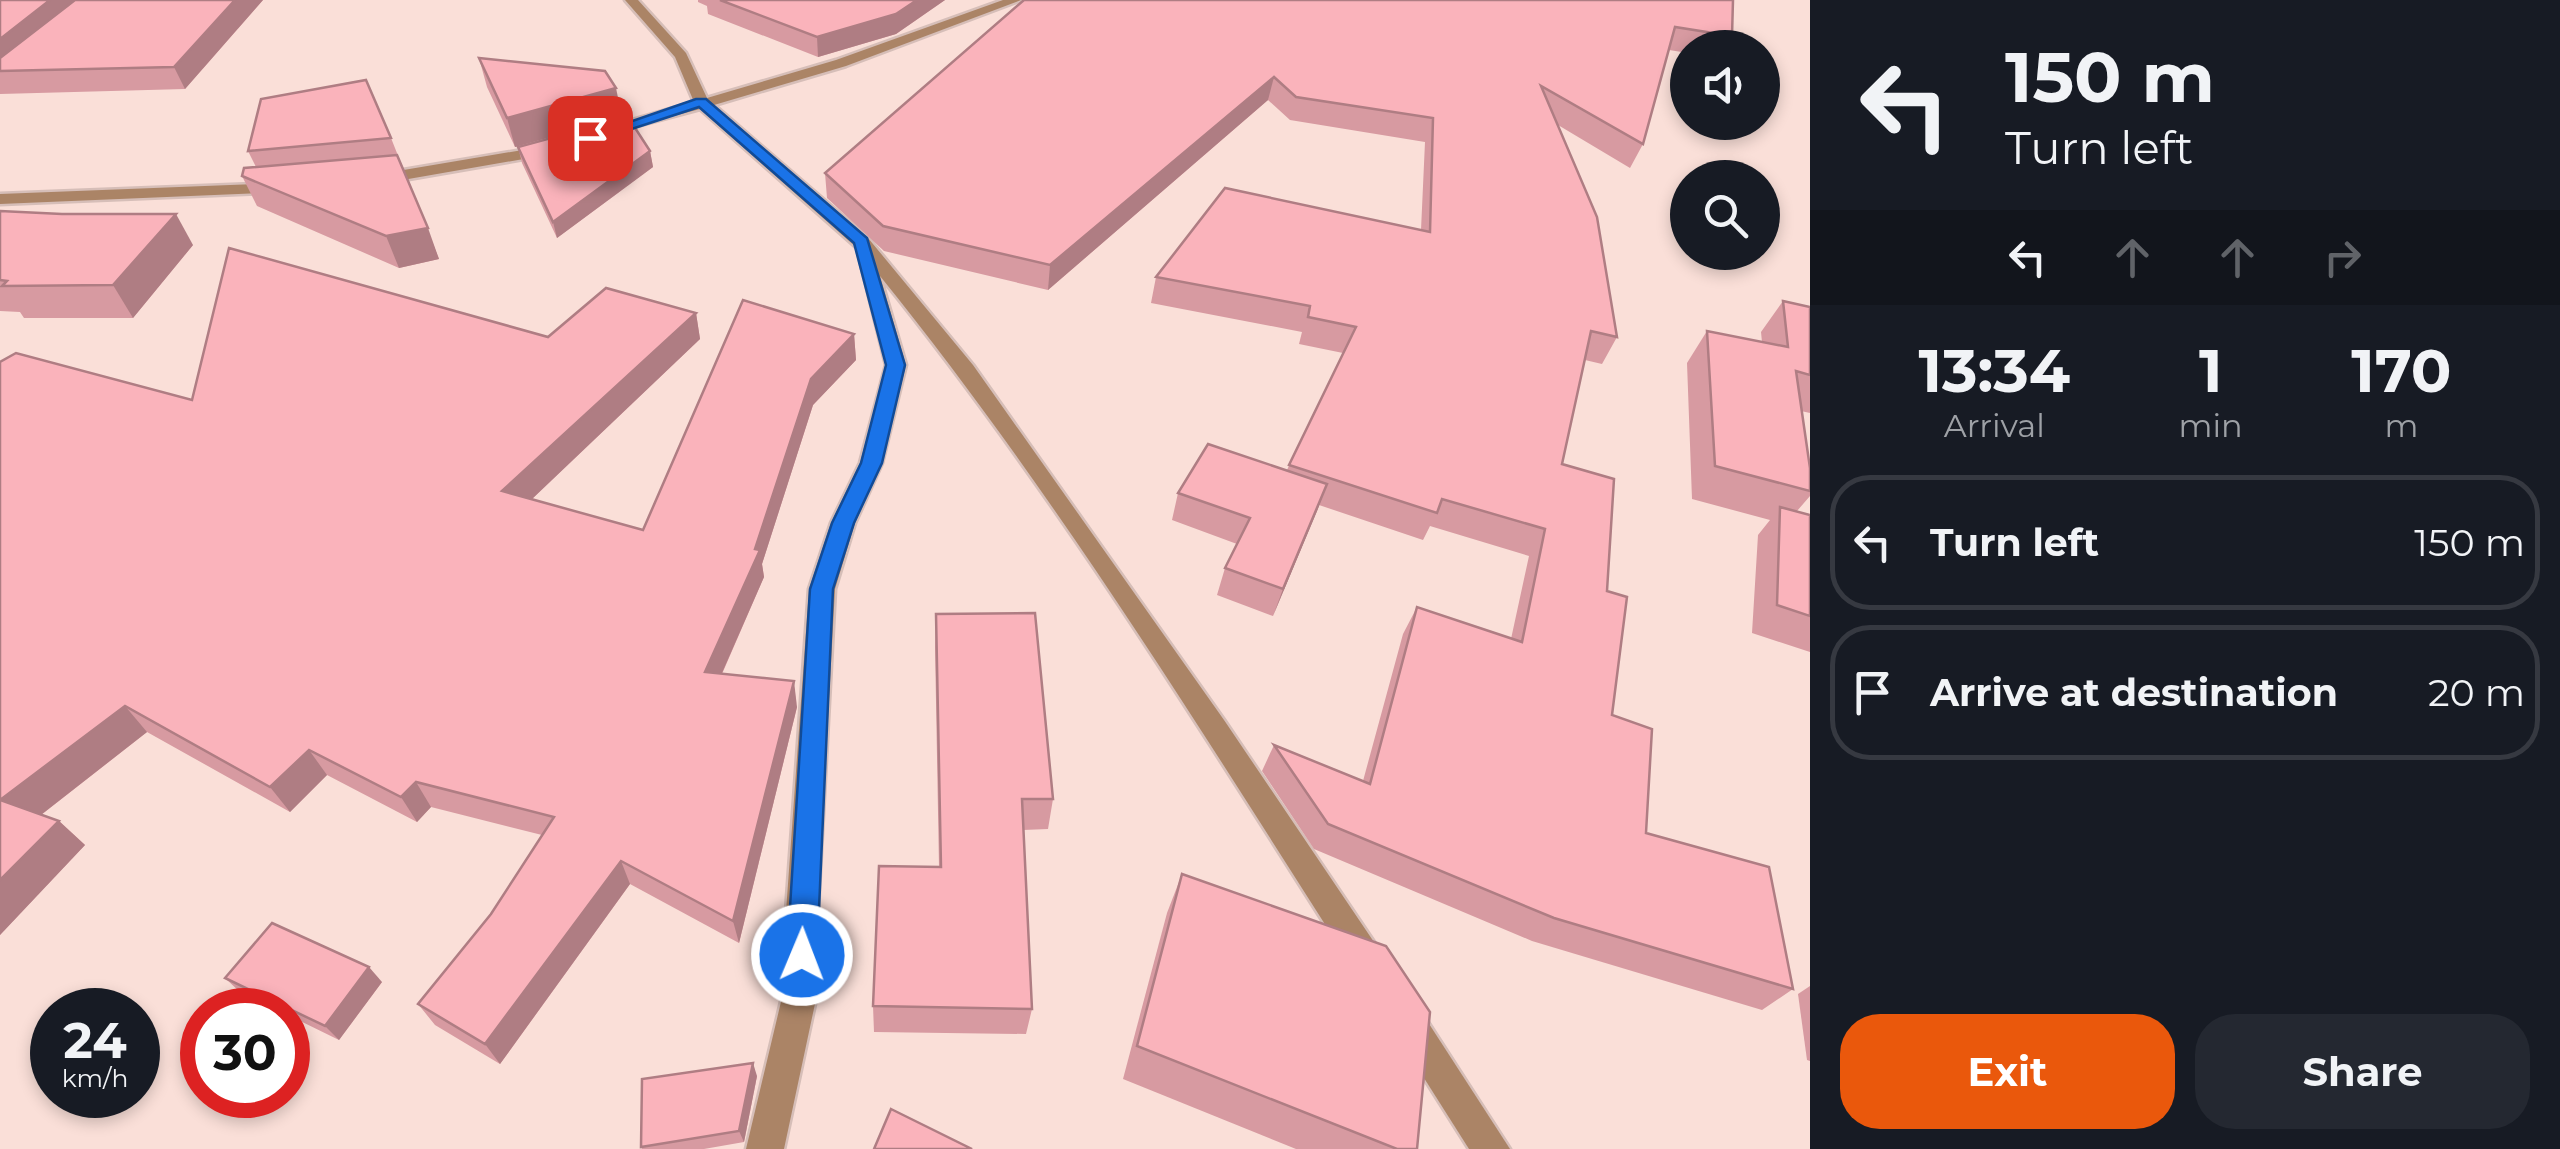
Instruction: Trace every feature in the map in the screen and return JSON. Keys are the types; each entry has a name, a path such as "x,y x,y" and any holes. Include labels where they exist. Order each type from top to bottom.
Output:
{"street":[{"path":"631,0 681,56 701,102 862,242 966,369 1214,728 1491,1149"},
{"path":"590,138 841,63 1015,0"},
{"path":"347,184 443,172 572,144"},
{"path":"0,199 291,188"},
{"path":"764,1149 802,985 822,589 843,523 871,463 896,365 862,242"}],"building":[{"path":"0,0 50,0 0,39"},
{"path":"75,0 235,0 174,67 0,71 0,58"},
{"path":"720,0 917,0 896,14 817,37"},
{"path":"1024,0 1733,0 1732,30 1670,30 1670,45 1643,144 1541,86 1597,217 1617,337 1591,331 1562,464 1614,479 1607,591 1627,597 1612,715 1652,729 1646,833 1769,867 1793,989 1554,918 1328,824 1274,745 1370,784 1417,607 1522,642 1545,529 1442,499 1437,513 1289,465 1356,327 1308,317 1310,306 1156,277 1225,188 1430,232 1433,118 1296,97 1274,77 1050,265 883,226 825,173"},
{"path":"479,58 605,71 616,88 507,118"},
{"path":"366,80 391,138 248,151 261,99"},
{"path":"628,117 650,151 553,222 518,147"},
{"path":"397,155 428,228 386,236 242,176 244,168"},
{"path":"0,211 176,214 113,285 2,286 7,281 0,280"},
{"path":"229,248 548,337 606,288 696,313 502,491 643,530 743,300 854,334 811,379 755,549 760,550 705,672 794,681 733,921 621,861 485,1044 418,1004 491,914 554,817 416,782 401,797 309,750 270,787 125,706 0,800 0,362 16,353 192,400"},
{"path":"1783,301 1810,307 1810,375 1796,371 1810,491 1715,466 1707,331 1788,347"},
{"path":"1208,444 1327,484 1283,589 1225,568 1250,518 1178,493"},
{"path":"1780,507 1810,515 1810,616 1777,605"},
{"path":"1035,613 1053,799 1022,799 1032,1009 873,1006 879,866 941,867 936,614"},
{"path":"0,800 59,821 0,880"},
{"path":"1182,874 1386,946 1430,1012 1417,1149 1397,1149 1137,1046"},
{"path":"272,923 369,967 325,1026 310,1019 310,988 246,988 225,978"},
{"path":"753,1063 739,1131 641,1147 642,1079"},
{"path":"891,1109 972,1149 874,1149"}],"route":[{"path":"590,138 701,102 862,242 896,365 871,463 843,523 822,589 802,955"}]}
